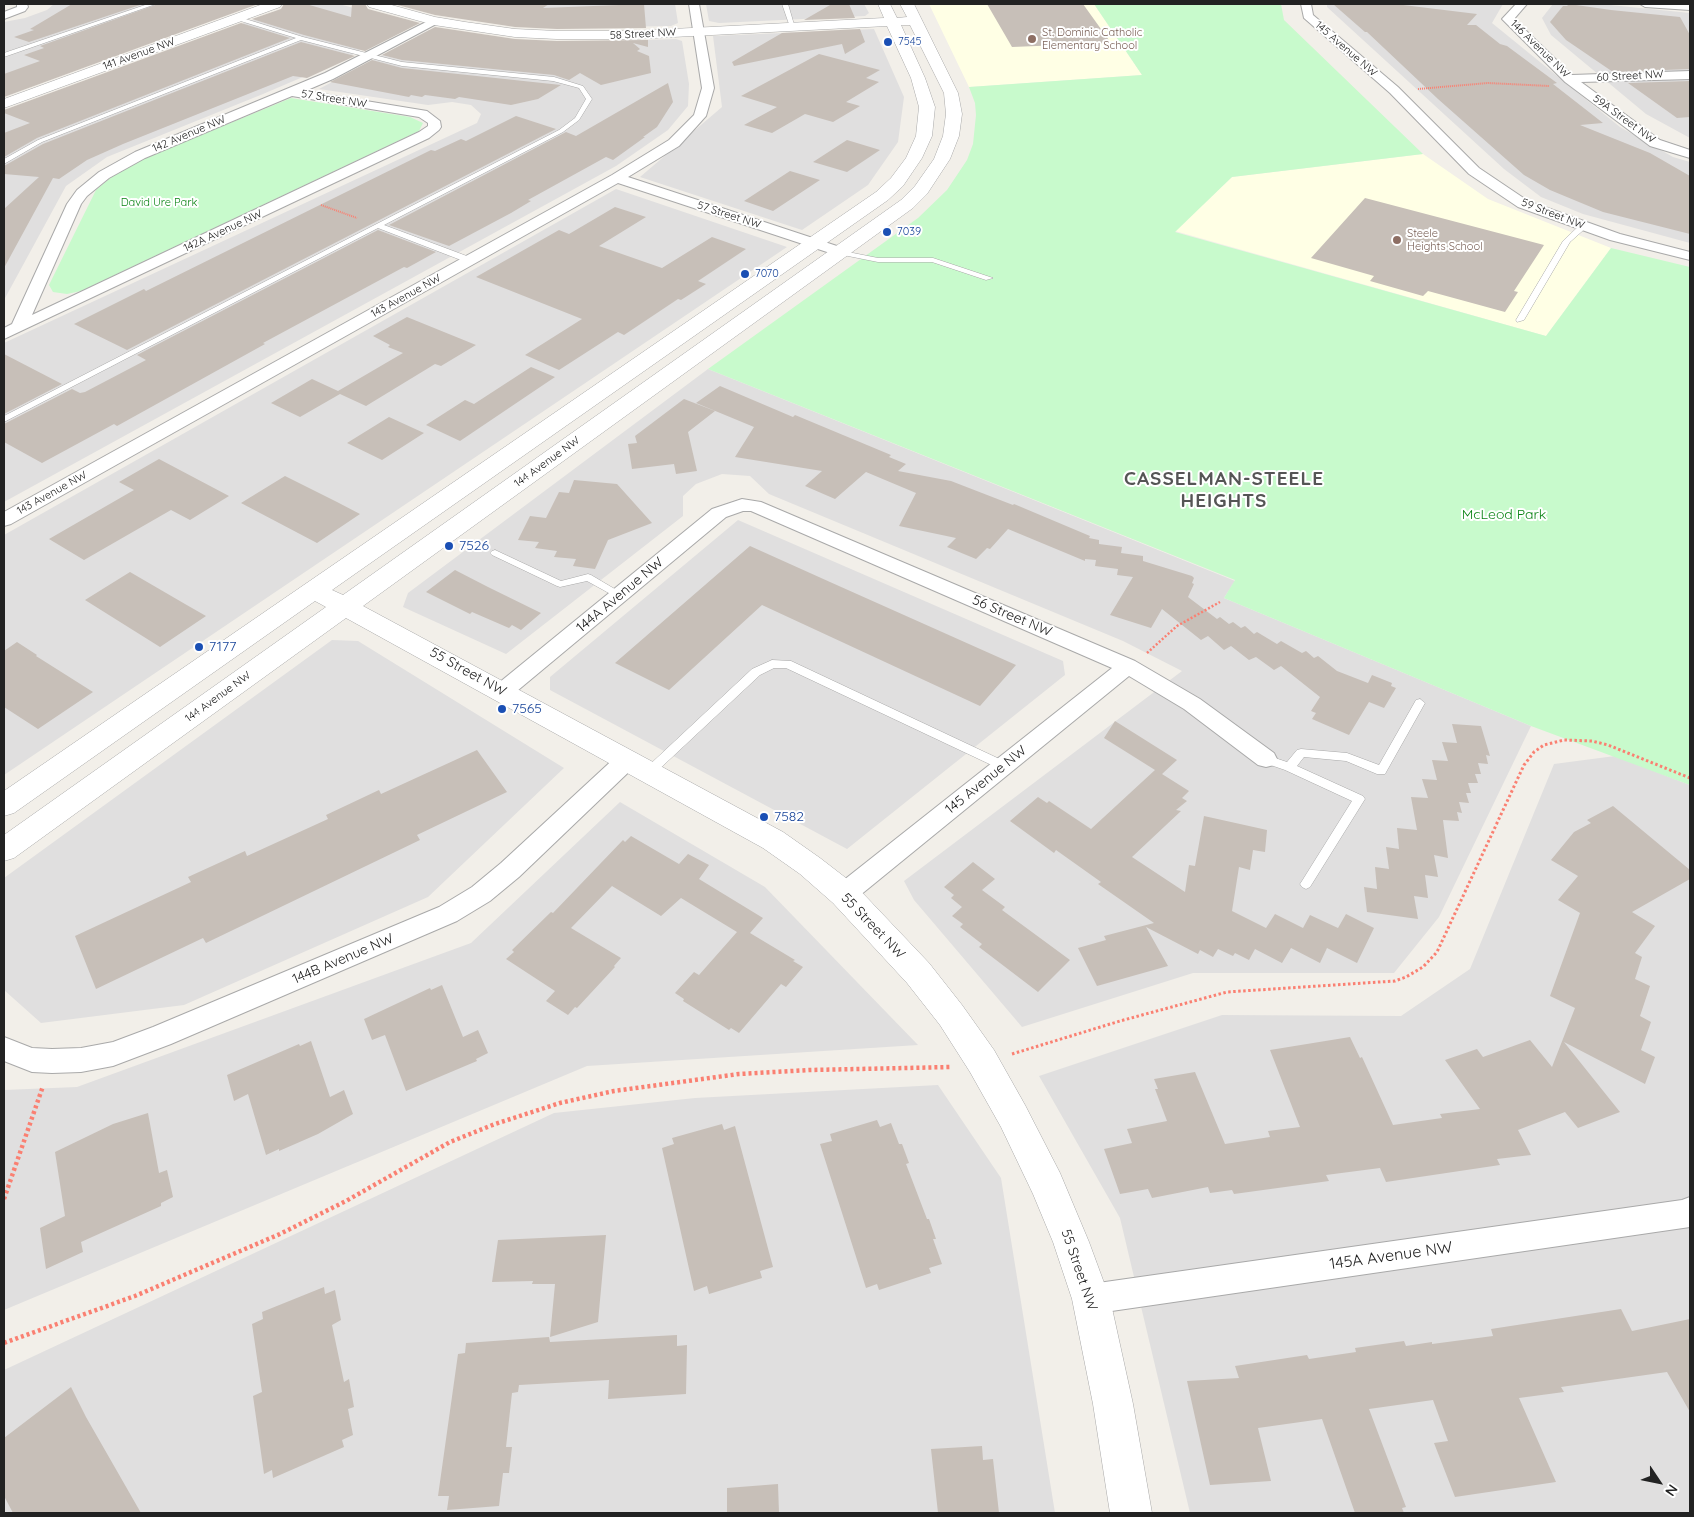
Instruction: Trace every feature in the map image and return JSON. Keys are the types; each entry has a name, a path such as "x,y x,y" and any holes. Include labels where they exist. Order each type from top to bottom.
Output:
{"street":[{"name":"141 Avenue NW","path":"4,104 275,4"},
{"name":"58 Street NW","path":"374,4 434,20 491,30 538,34 608,36 915,20"},
{"name":"143 Avenue NW","path":"4,520 617,178 674,142 700,116 708,88 694,4"},
{"path":"4,805 566,414 815,244 889,190 914,158 924,136 927,107 884,4"},
{"name":"144 Avenue NW","path":"4,850 907,204 921,190 936,170 948,149 954,125 951,93 907,4"},
{"name":"145 Avenue NW","path":"1306,4 1308,16 1394,90"},
{"name":"146 Avenue NW","path":"1522,4 1508,19 1569,79 1585,90"},
{"path":"1644,4 1690,7"},
{"path":"4,16 23,5"},
{"name":"142 Avenue NW","path":"19,327 74,204 91,185 115,168 140,155 291,92 369,55 434,20"},
{"name":"60 Street NW","path":"1569,79 1690,75"},
{"name":"59 Street NW","path":"1394,90 1474,171 1523,204 1615,237 1690,256"},
{"name":"59A Street NW","path":"1585,90 1655,143 1690,154"},
{"name":"57 Street NW","path":"291,92 414,112 429,116 434,121"},
{"name":"142A Avenue NW","path":"4,334 424,135 434,127 434,121"},
{"name":"57 Street NW","path":"617,178 841,252"},
{"name":"144A Avenue NW","path":"503,692 719,513 742,505"},
{"name":"56 Street NW","path":"742,505 764,509 1128,666 1192,704 1266,760"},
{"name":"55 Street NW","path":"314,590 773,840 810,866 844,894 918,973 982,1061 1013,1116 1047,1185 1071,1242 1091,1299 1113,1404 1132,1513"},
{"name":"145 Avenue NW","path":"844,894 1128,666"},
{"name":"144B Avenue NW","path":"8,1051 32,1060 52,1061 80,1060 113,1054 162,1036 448,914 480,894 638,766"},
{"name":"145A Avenue NW","path":"1091,1299 1690,1213 1690,1211"}],"lane":[{"path":"4,55 153,4"},
{"path":"785,4 793,27"},
{"path":"4,419 561,131 577,119 589,99 581,87 554,79 410,65 301,38 236,18"},
{"path":"4,162 40,141 301,38"},
{"path":"379,226 469,260"},
{"path":"1520,320 1567,242 1584,226"},
{"path":"841,252 878,260 933,260 990,278"},
{"path":"495,553 560,584 588,577 620,594"},
{"path":"638,766 756,672 772,664 787,664 1004,766"},
{"path":"1289,767 1301,753 1347,757 1382,771 1420,703"},
{"path":"1266,760 1289,767 1359,799 1306,884"}],"path":[{"path":"1394,90 1488,83 1585,90"},
{"path":"297,196 379,226"},
{"path":"1128,666 1146,655 1177,626 1220,602"},
{"path":"4,1343 135,1296 280,1234 346,1201 450,1142 495,1124 560,1103 614,1091 738,1074 810,1070 948,1068 1033,1049 1120,1021 1227,992 1395,980 1406,977 1423,967 1437,952 1524,765 1534,752 1544,745 1564,740 1592,742 1608,745 1690,778"},
{"path":"4,1199 52,1061"}],"shaded area":[{"path":"54,4 251,4 4,95 4,22 25,18 47,10"},
{"path":"295,4 339,4 405,22 405,25 345,59 107,157 66,186 4,300 4,113"},
{"path":"406,4 675,4 678,23 671,26 547,28"},
{"path":"706,4 864,4 869,13 865,16 719,23 709,21"},
{"name":"St. Dominic Catholic Elementary School","path":"929,4 1094,4 1142,75 969,87"},
{"path":"1327,4 1503,4 1492,23 1620,127 1673,157 1690,162 1690,243 1583,214 1541,197 1504,169 1327,7"},
{"path":"1553,4 1600,4 1690,13 1690,138 1646,114 1551,35 1542,18"},
{"path":"874,29 904,97 898,142 868,185 802,230 640,177 722,107 713,36"},
{"path":"429,30 525,41 589,42 676,39 682,41 689,84 688,106 668,130 616,166 4,502 4,343 477,123 481,114 471,105 452,102 428,105 319,89"},
{"name":"Steele Heights School","path":"1423,154 1488,199 1611,248 1546,336 1175,231 1232,177"},
{"path":"616,189 787,247 4,775 4,535"},
{"path":"708,369 1235,581 1224,598 1531,726 1439,917 1394,973 1193,973 1022,1027 914,900 904,881 1182,671 1123,641 769,494 750,476 722,474 696,484 683,496 683,516 506,654 403,607 408,593"},
{"path":"738,520 1063,661 1065,675 847,849 550,690 550,677"},
{"path":"332,640 358,641 564,768 428,897 184,1005 41,1023 4,990 4,878"},
{"path":"1615,756 1690,785 1690,1513 1190,1513 1120,1218 1039,1076 1222,1015 1401,1016 1470,969 1554,764"},
{"path":"620,802 765,887 918,1045 587,1066 4,1310 4,1090 77,1087 471,943"},
{"path":"938,1085 1001,1178 1055,1513 4,1513 4,1370 554,1113 695,1098"}],"green space":[{"name":"McLeod Park","path":"1094,4 1281,4 1284,20 1423,154 1232,177 1175,232 1546,336 1611,248 1690,267 1690,785 1531,726 1224,598 1235,580 708,369 918,218 947,190 967,160 973,144 976,115 975,103 969,87 1142,75"},
{"name":"David Ure Park","path":"291,98 410,117 423,123 419,131 81,291 67,294 53,292 49,285 96,190 115,174 138,161"}],"building":[{"path":"72,4 143,4 29,42 14,37 34,30 30,29"},
{"path":"158,4 258,4 4,97 4,74 40,61 24,55 44,48 40,46"},
{"path":"284,4 306,4 351,17 352,4 365,4 368,9 420,23 365,51 252,19 281,9"},
{"path":"394,4 549,4 543,8 644,4 646,28 557,29 515,27 435,15"},
{"path":"849,4 855,18 804,20 830,5"},
{"path":"987,4 1083,4 1111,43 1012,47"},
{"path":"1333,4 1395,4 1477,14 1467,25 1476,25 1500,44 1507,46 1557,83 1553,84 1603,123 1580,125 1650,153 1690,176 1690,234 1603,212 1550,190 1524,175 1438,99 1367,32"},
{"path":"1569,4 1680,17 1690,35 1690,69 1613,72 1566,40 1550,22 1563,6"},
{"path":"241,23 290,38 37,138 4,157 4,133 30,123 4,113 4,110"},
{"path":"435,27 515,39 557,41 648,40 648,47 633,43 640,49 637,51 649,56 651,73 601,85 580,73 569,80 554,75 402,60 382,55"},
{"path":"860,29 865,42 845,54 842,44 734,66 732,62 782,33"},
{"path":"301,42 355,56 307,78 293,76 123,144 87,160 59,179 53,178 4,268 4,209 39,177 4,174 4,166 43,144"},
{"path":"819,54 880,70 866,78 879,82 846,102 860,106 833,122 805,114 772,133 744,125 777,107 741,96"},
{"path":"372,60 402,68 561,85 538,99 511,105 459,97 455,99 411,95 409,97 330,82"},
{"path":"1690,81 1690,117 1677,118 1628,83"},
{"path":"668,83 673,102 657,127 643,137 645,137 613,160 606,157 528,200 531,201 511,213 449,246 389,225 566,132 576,136"},
{"path":"516,116 556,129 127,350 74,324 144,289 146,291 431,150 435,151 461,139 466,141"},
{"path":"847,140 880,150 847,172 813,162"},
{"path":"790,171 820,180 773,211 744,201"},
{"path":"1365,198 1544,245 1514,291 1518,292 1505,312 1428,291 1423,296 1370,281 1374,276 1311,258"},
{"path":"615,207 646,217 599,246 662,268 712,237 746,249 698,281 706,284 681,300 678,299 624,335 618,332 559,370 525,355 582,319 476,277 559,230 569,234"},
{"path":"378,230 436,252 407,268 404,267 263,343 265,344 117,426 114,424 42,463 4,442 4,424 72,389 80,393 85,392 146,360 137,355"},
{"path":"407,317 476,345 441,366 435,364 366,406 340,394 300,417 271,403 312,379 338,391 403,353 388,347 390,345 373,336"},
{"path":"4,354 62,384 4,414"},
{"path":"531,367 555,377 460,441 426,425 465,400 474,404"},
{"path":"720,386 891,455 889,457 906,464 898,471 951,481 1014,504 1090,536 1089,538 1099,540 1099,544 1122,547 1121,553 1143,556 1143,561 1192,576 1194,578 1192,583 1194,584 1188,597 1217,619 1220,617 1229,624 1233,622 1241,628 1245,626 1254,634 1257,632 1277,644 1281,641 1302,653 1306,651 1314,658 1318,656 1337,671 1368,683 1372,675 1392,683 1391,686 1396,688 1384,708 1369,702 1349,735 1312,719 1316,713 1311,711 1320,697 1281,666 1274,670 1256,657 1249,660 1231,646 1224,650 1208,636 1201,640 1162,609 1151,628 1110,615 1133,577 1117,575 1118,569 1095,566 1096,560 1085,559 1085,561 1008,529 990,549 987,548 976,559 947,547 956,538 899,526 916,493 866,472 835,499 805,486 822,471 735,457 754,427 696,403"},
{"path":"684,399 715,411 688,432 697,471 676,474 674,464 632,469 628,444 637,443 635,436"},
{"path":"389,417 424,433 382,460 347,443"},
{"path":"159,459 229,496 190,520 171,510 84,560 49,539 134,490 119,482"},
{"path":"285,476 360,514 317,543 241,503"},
{"path":"574,480 617,484 652,523 608,540 595,569 573,566 576,559 554,557 557,551 535,548 539,542 518,540 530,516 546,518 559,492 569,493"},
{"path":"750,546 1016,665 980,706 762,605 669,690 615,663"},
{"path":"455,570 541,613 521,630 512,625 509,628 472,612 470,614 426,592"},
{"path":"130,572 206,616 160,647 85,600"},
{"path":"17,642 93,692 38,729 4,707 4,651"},
{"path":"1115,721 1177,760 1162,774 1189,791 1182,798 1187,801 1176,810 1181,811 1132,857 1185,892 1189,865 1195,866 1204,816 1267,830 1265,852 1253,850 1250,870 1239,867 1232,911 1266,928 1275,914 1303,928 1310,915 1338,928 1346,914 1374,928 1357,963 1327,948 1320,963 1291,948 1282,963 1255,949 1249,960 1235,953 1233,956 1218,949 1213,957 1200,950 1198,954 1146,927 1168,966 1097,986 1078,948 1106,940 1104,936 1154,923 1098,884 1101,882 1056,850 1054,853 1010,821 1038,797 1047,803 1049,801 1091,829 1155,770 1104,738"},
{"path":"1452,724 1481,726 1490,756 1486,755 1488,764 1478,763 1481,774 1475,774 1478,783 1468,783 1471,793 1466,793 1469,803 1459,802 1462,813 1457,812 1459,821 1443,820 1448,858 1434,855 1438,877 1425,875 1428,898 1414,896 1418,919 1367,912 1364,887 1377,889 1375,867 1389,869 1386,847 1399,849 1397,828 1417,830 1411,797 1428,798 1422,779 1437,780 1432,760 1448,761 1442,742 1457,743"},
{"path":"477,750 507,792 417,835 420,840 206,943 203,938 96,989 75,936 191,882 188,877 245,851 247,856 328,819 326,815 379,790 381,794"},
{"path":"1613,806 1690,870 1690,879 1632,912 1655,926 1635,953 1642,957 1635,979 1650,986 1640,1016 1651,1022 1641,1050 1655,1057 1645,1084 1564,1042 1620,1112 1578,1128 1565,1112 1518,1130 1531,1155 1497,1159 1500,1165 1386,1182 1380,1168 1326,1175 1329,1181 1234,1194 1232,1190 1210,1193 1208,1187 1152,1198 1148,1189 1120,1194 1104,1149 1132,1143 1127,1129 1167,1121 1155,1089 1158,1089 1154,1079 1195,1072 1225,1144 1270,1137 1268,1131 1300,1127 1270,1050 1350,1037 1360,1058 1362,1057 1393,1125 1442,1118 1440,1114 1480,1109 1445,1060 1477,1049 1483,1057 1530,1040 1552,1067 1575,1008 1550,996 1580,913 1558,900 1578,876 1551,860 1574,832 1591,823 1587,820"},
{"path":"631,836 679,864 688,854 709,865 699,879 763,918 750,933 795,960 793,961 803,967 786,987 781,984 739,1033 731,1028 729,1030 683,1001 684,999 675,993 694,972 699,975 737,932 681,898 661,916 612,886 571,928 621,958 577,1008 575,1007 568,1015 546,1001 555,991 506,959 514,952 512,950 551,912 553,913 623,840 625,842"},
{"path":"973,862 995,879 982,890 1005,907 1002,910 1070,960 1038,992 979,947 982,944 960,927 963,924 952,916 962,907 951,898 954,895 944,887"},
{"path":"442,985 463,1037 478,1030 488,1053 476,1059 477,1061 406,1091 385,1035 372,1040 364,1019 430,988 431,990"},
{"path":"311,1041 330,1097 344,1090 353,1114 318,1134 266,1155 248,1094 234,1101 227,1075 299,1044 300,1046"},
{"path":"148,1113 159,1173 167,1170 173,1197 161,1203 161,1206 81,1242 83,1252 46,1269 40,1228 65,1216 55,1152 113,1124"},
{"path":"877,1120 880,1127 891,1123 899,1144 902,1144 909,1163 906,1164 927,1219 929,1219 936,1239 933,1239 942,1264 929,1268 931,1273 879,1290 877,1284 866,1288 820,1144 832,1141 830,1134"},
{"path":"722,1124 724,1130 735,1126 773,1267 760,1271 762,1278 709,1294 707,1286 694,1291 662,1148 674,1144 672,1138"},
{"path":"606,1235 598,1322 550,1337 555,1284 532,1284 533,1281 492,1282 498,1240"},
{"path":"324,1287 325,1294 335,1290 341,1320 332,1325 344,1382 349,1379 354,1407 348,1409 353,1435 342,1440 344,1447 273,1478 272,1470 264,1474 253,1396 262,1392 252,1324 263,1319 262,1312"},
{"path":"1621,1309 1632,1331 1690,1319 1690,1412 1667,1372 1561,1387 1564,1392 1519,1398 1556,1482 1455,1497 1434,1443 1448,1441 1433,1400 1369,1409 1406,1507 1402,1508 1404,1513 1355,1513 1322,1419 1258,1428 1271,1481 1210,1485 1187,1381 1239,1378 1235,1366 1307,1355 1309,1359 1356,1352 1355,1348 1404,1341 1406,1346 1493,1336 1491,1329"},
{"path":"677,1335 677,1346 687,1345 686,1394 608,1399 609,1380 519,1385 518,1392 512,1393 506,1447 512,1447 509,1473 503,1473 499,1506 447,1510 449,1496 438,1496 458,1354 465,1353 466,1343 549,1337 550,1342"},
{"path":"71,1387 141,1513 13,1513 4,1496 4,1438"},
{"path":"982,1446 983,1460 993,1459 999,1513 938,1513 931,1449"},
{"path":"778,1484 779,1513 727,1513 727,1488"}],"place":[{"name":"St. Dominic Catholic Elementary School","path":"1032,39"},
{"name":"7545","path":"888,42"},
{"name":"7039","path":"887,232"},
{"name":"Steele Heights School","path":"1397,240"},
{"name":"7070","path":"745,274"},
{"name":"7526","path":"449,546"},
{"name":"7177","path":"199,647"},
{"name":"7565","path":"502,709"},
{"name":"7582","path":"764,817"}],"district":[{"name":"CASSELMAN-STEELE HEIGHTS","path":"1224,490"}]}
